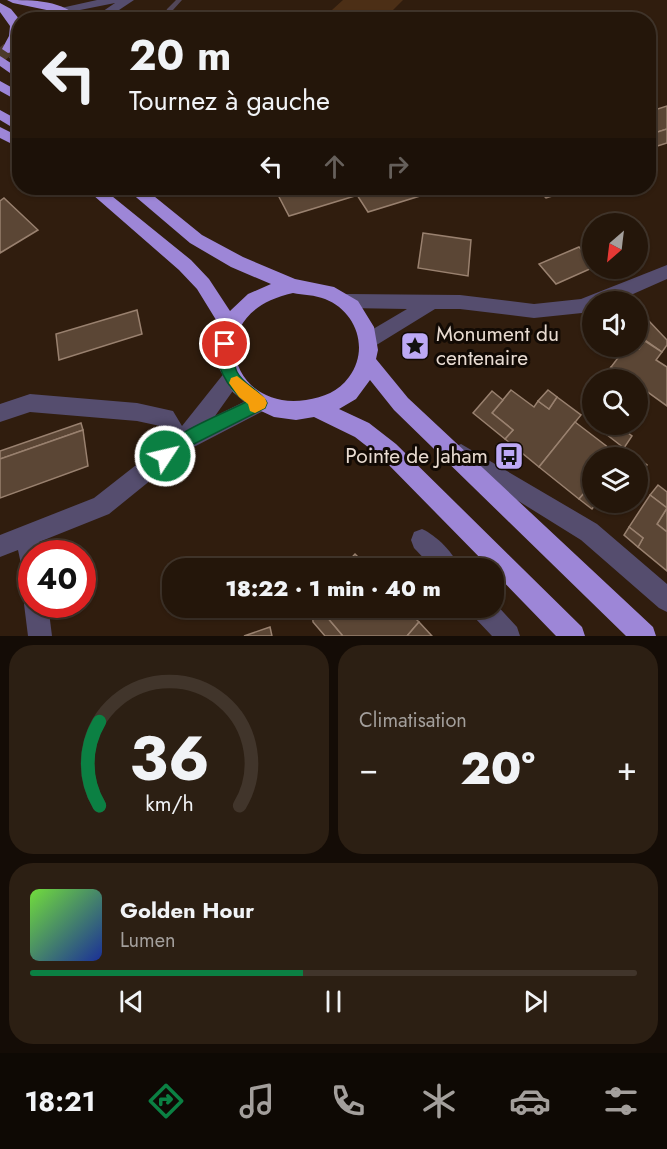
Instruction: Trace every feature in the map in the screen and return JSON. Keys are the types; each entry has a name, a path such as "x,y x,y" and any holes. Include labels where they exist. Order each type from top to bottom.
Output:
{"highway":[{"path":"13,0 65,10"},
{"path":"0,6 12,18"},
{"path":"101,195 185,265 203,284 230,327"},
{"path":"143,195 196,239 237,262 292,286"},
{"path":"153,195 158,207"},
{"path":"292,286 322,289 347,301 359,312 367,326 370,341 368,363 361,378 335,401 317,409 278,410 260,403 244,392 232,378 226,361 225,344 230,327 240,312 255,299 273,290 292,286"},
{"path":"368,363 401,404 644,636"},
{"path":"317,409 362,430 389,451 573,636"}],"street":[{"path":"65,10 114,0"},
{"path":"108,12 128,0"},
{"path":"621,291 667,272"},
{"path":"347,301 429,304 460,302 534,311 582,306"},
{"path":"370,341 429,304"},
{"path":"181,443 232,378"},
{"path":"0,413 30,403 137,412 166,418 181,443"},
{"path":"0,546 101,506 181,443 260,403"},
{"path":"443,443 588,532 667,600"},
{"path":"27,536 28,540"},
{"path":"423,540 439,558"},
{"path":"38,618 40,636"},
{"path":"492,618 508,636"}],"shaded area":[{"path":"343,0 403,0 391,12 330,12"}],"building":[{"path":"667,106 667,129 656,132 656,109"},
{"path":"667,129 667,143 656,146 656,132"},
{"path":"278,195 358,195 289,216"},
{"path":"357,195 423,195 368,212"},
{"path":"4,198 38,230 0,253 0,201"},
{"path":"423,233 471,240 468,276 418,268"},
{"path":"579,247 582,250 582,272 556,284 539,264"},
{"path":"137,310 142,334 59,360 56,334"},
{"path":"648,320 667,340 667,345 662,352 648,342"},
{"path":"648,343 662,352 656,360 667,367 667,406 648,392 648,369 614,369 611,367 619,357 648,357"},
{"path":"511,390 534,407 538,401 549,409 557,397 581,415 539,467 505,439 513,430 492,413"},
{"path":"548,390 557,397 549,409 538,401"},
{"path":"492,391 503,400 492,413 513,430 505,439 473,413"},
{"path":"575,422 582,427 582,435 592,435 608,447 582,447 582,496 579,499 539,467"},
{"path":"81,423 83,430 0,459 0,451"},
{"path":"83,430 88,466 0,498 0,459"},
{"path":"607,435 632,436 623,447"},
{"path":"658,485 667,492 667,508 650,495"},
{"path":"650,495 667,508 657,524 667,532 667,571 638,547 643,538 629,527 638,513 648,513"},
{"path":"667,508 667,532 657,524"},
{"path":"629,527 643,538 638,547 624,535"},
{"path":"313,618 328,618 343,636 325,636 313,622"},
{"path":"328,618 415,618 419,622 407,636 343,636"},
{"path":"419,622 432,636 407,636"},
{"path":"270,627 272,636 244,636"}],"waterway":[{"path":"169,12 179,0"}],"tunnel":[{"path":"0,56 8,49"}],"slow traffic":[{"path":"237,383 244,392 260,403 255,406"}],"place":[{"name":"Monument du centenaire","path":"415,346"},
{"name":"Pointe de Jaham","path":"509,456"}],"route":[{"path":"165,456 181,443 260,403 244,392 232,378 226,361 225,344"}]}
